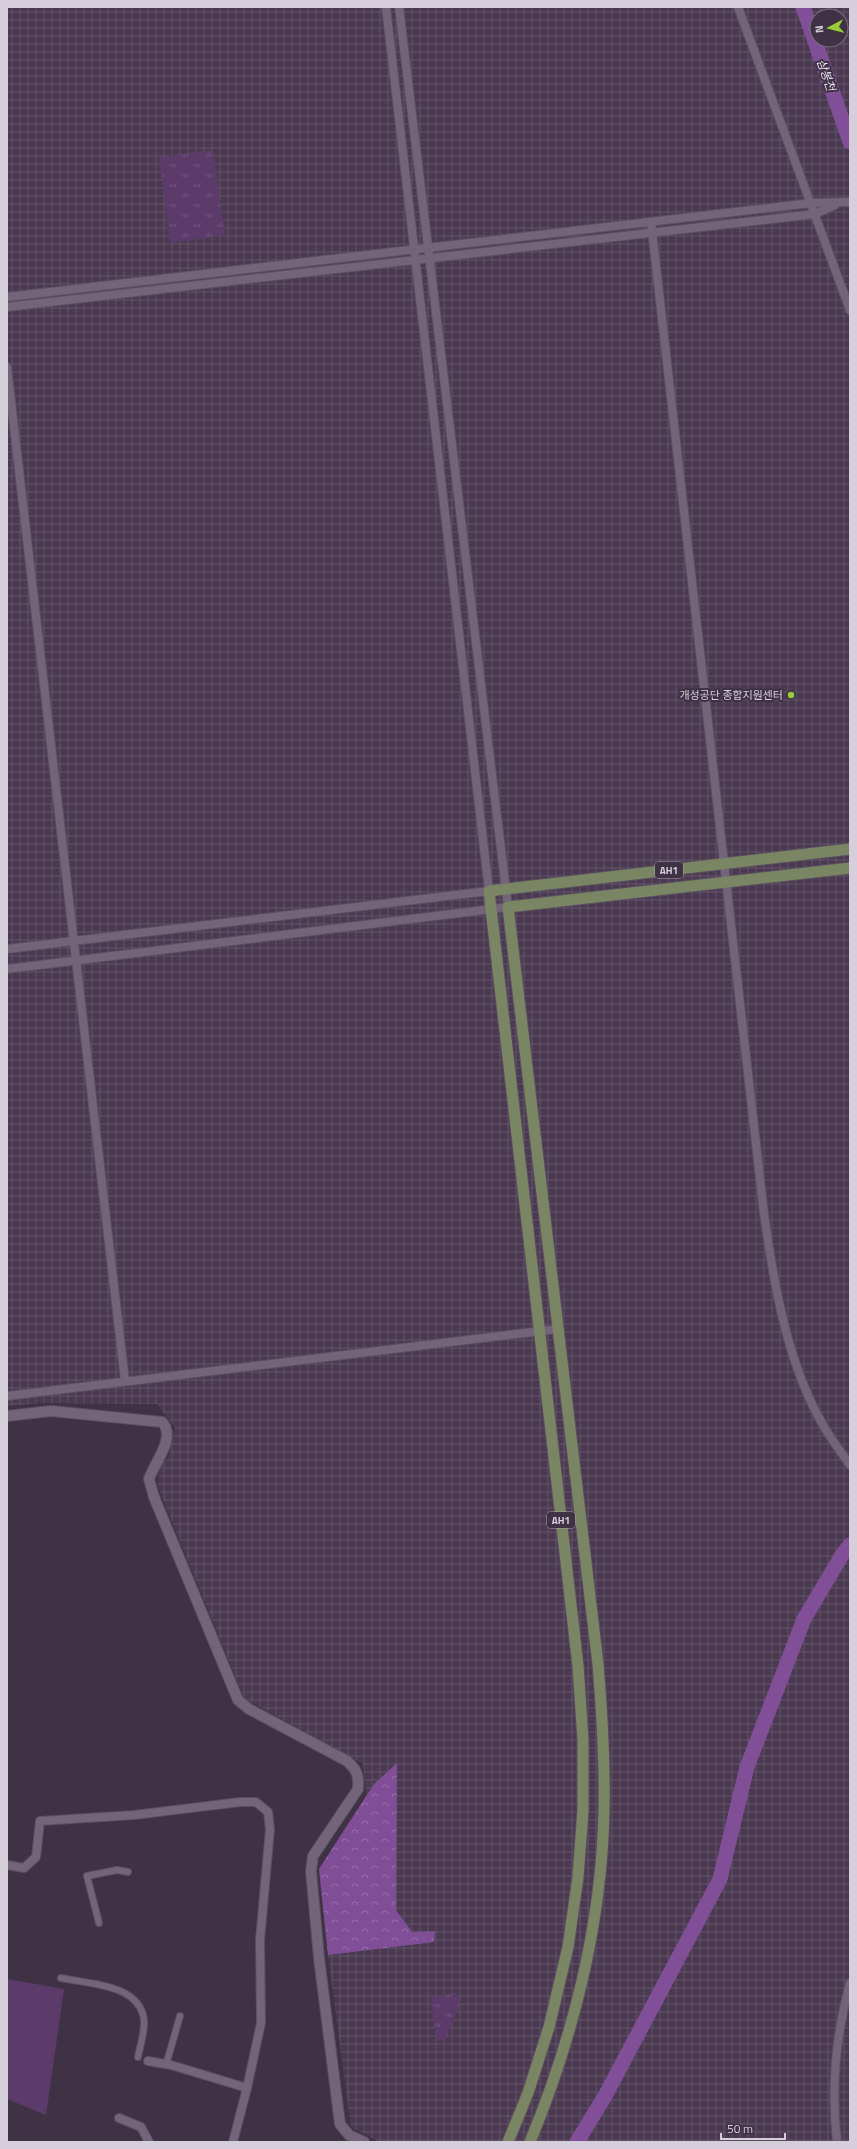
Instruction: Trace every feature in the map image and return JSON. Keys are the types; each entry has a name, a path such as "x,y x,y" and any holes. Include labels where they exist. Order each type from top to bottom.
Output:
{"main road":[{"name":"AH1","path":"508,2142 528,2093 549,2027 566,1953 578,1877 583,1810 583,1740 578,1666 489,891 850,849"},
{"name":"AH1","path":"530,2142 547,2100 569,2032 588,1950 599,1879 604,1811 603,1739 598,1664 508,907 850,868"}],"street":[{"path":"7,949 489,891 386,7"},
{"path":"7,969 508,907 399,7"},
{"path":"738,7 850,310"},
{"path":"7,297 811,203 837,204 850,202"},
{"path":"7,307 815,214 837,204"},
{"path":"651,222 764,1214 774,1280 786,1331 809,1396 822,1424 850,1465"},
{"path":"7,367 125,1381"},
{"path":"7,1396 558,1330"},
{"path":"7,1416 51,1411 162,1422 166,1426 168,1432 162,1453 149,1479 154,1497 238,1700 248,1709 347,1761 357,1770 359,1778 358,1789 313,1856 311,1871 319,1958 340,2124 349,2135 364,2142"},
{"path":"7,1865 24,1868 36,1857 40,1821 134,1816 240,1802 256,1802 268,1812 270,1829 260,1940 261,2022 247,2088 233,2142"},
{"path":"100,1922 87,1876 117,1870 128,1872"},
{"path":"62,1978 116,1989 126,1994 141,2007 144,2021 138,2057"},
{"path":"837,2142 834,2086 841,2030 850,1982"},
{"path":"166,2064 180,2016"},
{"path":"148,2061 166,2064 247,2088"},
{"path":"119,2118 141,2127 149,2142"}],"shaded area":[{"path":"7,7 850,7 850,2142 380,2142 351,2127 328,1955 319,1869 366,1796 363,1764 244,1698 158,1487 159,1466 168,1458 175,1428 157,1404 41,1403 7,1406"}],"green space":[{"path":"213,150 225,235 170,243 159,157"},
{"path":"397,1763 396,1910 412,1932 435,1931 434,1942 328,1955 319,1869 374,1784"},
{"path":"7,1979 64,1989 46,2115 7,2099"},
{"path":"456,1993 460,1999 460,2004 446,2038 438,2041 436,2038 431,1999 432,1997"}],"waterway":[{"name":"삼봉천","path":"803,7 850,142"},
{"path":"577,2142 605,2096 720,1879 747,1767 804,1619 842,1555 850,1545"}],"place":[{"name":"개성공단 종합지원센터","path":"791,695"}]}
